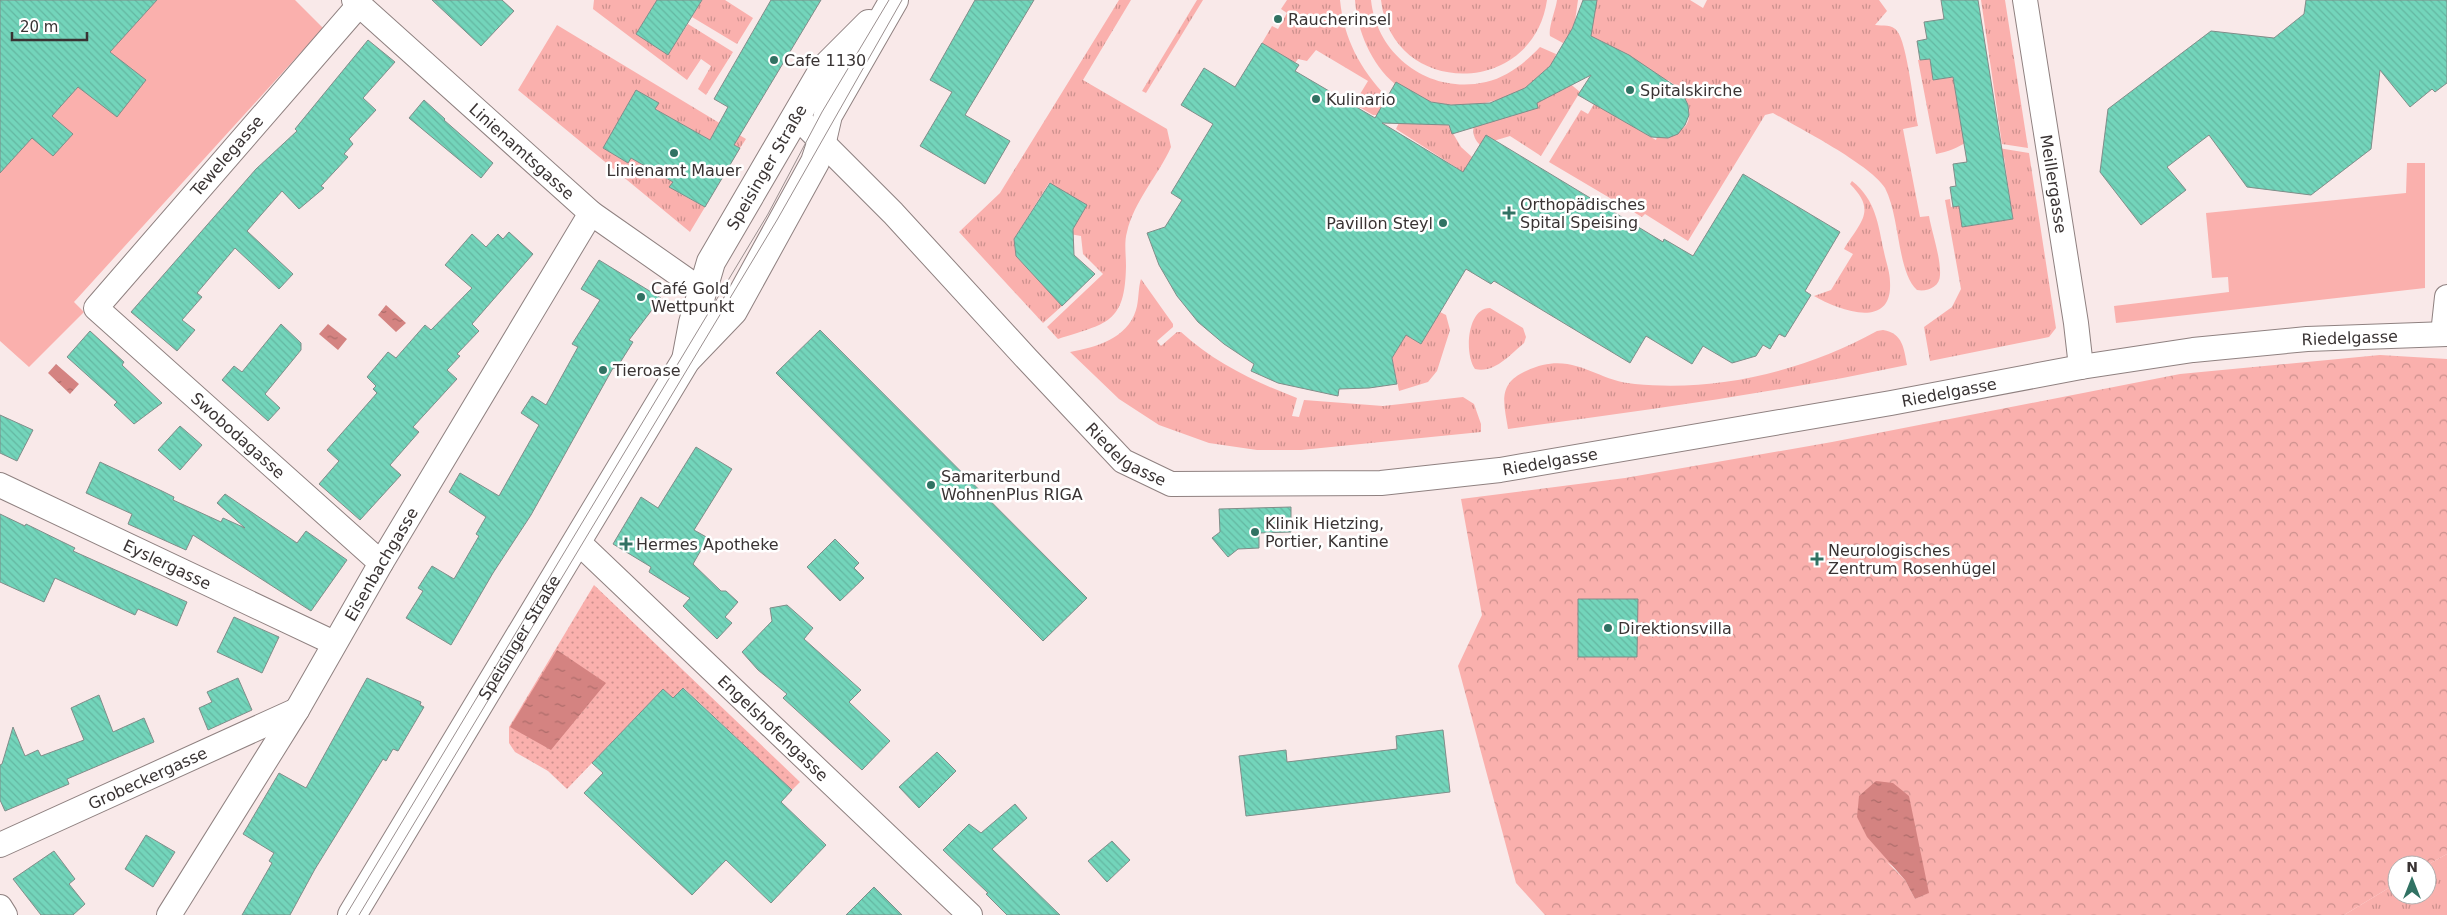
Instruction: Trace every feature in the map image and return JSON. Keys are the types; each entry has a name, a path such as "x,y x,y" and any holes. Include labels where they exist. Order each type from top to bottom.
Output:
{"main road":[{"name":"Speisinger Straße","path":"686,360 701,290 711,262 823,70 893,0"},
{"name":"Speisinger Straße","path":"352,915 686,360 733,311 815,162 828,115 893,0"}],"street":[{"name":"Meillergasse","path":"2025,0 2076,322 2080,367"},
{"name":"Linienamtsgasse","path":"356,2 591,213 701,290"},
{"name":"Tewelegasse","path":"96,308 356,2"},
{"name":"Riedelgasse","path":"796,116 893,213 1123,461 1171,484 1381,483 1500,470 1891,403 2080,367 2192,350 2307,339 2445,334"},
{"name":"Eisenbachgasse","path":"169,915 297,710 381,563 591,213"},
{"path":"2445,334 2447,297"},
{"name":"Swobodagasse","path":"96,308 381,563"},
{"name":"Eyslergasse","path":"0,485 334,643"},
{"name":"Engelshofengasse","path":"577,541 970,915"},
{"name":"Grobeckergasse","path":"0,845 297,710"},
{"path":"0,907 5,915"}],"green space":[{"path":"0,0 295,0 323,28 74,302 84,312 29,367 0,341"},
{"path":"594,0 657,0 636,34 668,54 688,24 733,52 706,95 698,89 711,66 701,59 687,80 593,9"},
{"path":"702,0 725,0 753,18 737,44 692,17"},
{"path":"1119,0 1131,0 1083,80 1167,129 1171,147 1130,221 1126,240 1125,285 1122,300 1117,310 1101,324 1058,339 1047,327 1103,274 1083,254 1081,236 1070,234 1087,205 1049,183 1014,239 1016,256 1062,306 1043,323 959,232 1000,193"},
{"path":"1197,0 1203,0 1146,93 1142,91"},
{"path":"1287,0 1340,0 1345,28 1355,53 1369,76 1387,97 1379,115 1373,115 1354,104 1368,81 1316,50 1307,61 1298,59 1295,63 1262,43 1272,26 1278,29 1287,13 1281,9"},
{"path":"1355,0 1371,0 1375,20 1395,54 1410,67 1427,77 1445,83 1465,85 1494,80 1515,69 1540,47 1556,54 1555,59 1549,68 1527,86 1510,96 1491,102 1470,105 1449,105 1429,101 1411,94 1395,84 1379,67 1372,57 1362,34"},
{"path":"1381,0 1547,0 1536,32 1517,55 1491,69 1463,74 1435,69 1410,55 1391,32"},
{"path":"1557,0 1578,0 1575,21 1567,41 1565,40 1563,43 1550,36 1550,28"},
{"path":"1597,0 1690,0 1703,8 1707,0 1879,0 1887,11 1875,25 1890,26 1897,31 1901,38 1907,61 1918,126 1903,129 1920,217 1929,216 1936,246 1940,268 1938,283 1929,289 1917,290 1910,282 1902,257 1890,200 1885,188 1877,179 1850,158 1773,113 1765,115 1688,241 1645,214 1642,217 1549,162 1581,110 1588,114 1594,104 1656,140 1657,137 1676,133 1688,122 1689,108 1684,92 1668,80 1667,82 1587,41"},
{"path":"1981,0 2005,0 2028,148 2002,144"},
{"path":"557,25 746,139 740,148 714,133 710,140 655,109 659,103 636,90 603,148 628,163 631,158 680,186 677,192 705,207 690,232 518,90"},
{"path":"1930,59 1933,80 1953,77 1961,126 1997,121 1961,145 1936,154 1918,60"},
{"path":"1568,82 1580,92 1541,156 1510,136 1480,145 1476,140 1473,133 1474,125 1513,116"},
{"path":"1404,112 1425,121 1448,125 1461,147 1472,157 1471,177 1396,129"},
{"path":"1986,146 2029,153 2056,328 2049,337 1930,361 1924,327 1952,307 1961,289 1945,200 1950,199 1951,207 1959,206 1963,227 2013,219 2004,157 1982,160"},
{"path":"2407,163 2425,163 2425,288 2116,323 2114,306 2229,292 2228,277 2212,278 2206,213 2406,193"},
{"path":"1852,181 1866,196 1875,213 1889,274 1889,297 1883,307 1874,312 1849,311 1814,296 1831,290 1853,254 1844,249 1860,223 1864,209 1863,202 1858,193 1850,184"},
{"path":"1141,279 1173,324 1173,327 1157,341 1161,346 1177,332 1181,332 1208,353 1236,371 1297,398 1292,416 1299,417 1304,400 1383,406 1463,397 1474,404 1481,424 1481,432 1301,450 1257,450 1209,443 1159,425 1119,399 1070,352 1100,344 1118,335 1126,328 1136,310"},
{"path":"1490,308 1523,328 1526,337 1524,343 1502,362 1489,369 1475,369 1469,353 1472,323 1476,315 1482,310"},
{"path":"1440,312 1446,315 1450,330 1437,371 1428,382 1399,391 1392,358 1406,335 1421,344"},
{"path":"1883,330 1895,334 1899,338 1907,365 1758,393 1508,429 1504,403 1510,382 1526,371 1542,365 1557,363 1570,365 1620,382 1635,384 1698,385 1760,376 1820,357"},
{"name":"Neurologisches Zentrum Rosenhügel","path":"2380,355 2447,359 2447,854 2437,860 2437,855 2387,855 2387,889 2344,915 1545,915 1516,883 1458,666 1482,615 1461,499 1625,478 1832,442 2180,374","holes":["1887,862 1928,893 1915,899 1905,880"]},
{"path":"594,585 800,782 792,790 684,688 673,698 663,689 567,789 548,771 515,752 509,743 509,727"},
{"path":"2447,854 2447,915 2344,915 2387,889 2387,905 2437,905 2437,860"}],"water":[{"path":"386,305 406,323 396,332 378,315"},
{"path":"328,324 347,339 338,350 319,334"},
{"path":"56,364 79,384 70,394 48,373"},
{"path":"557,650 606,683 551,750 510,727"},
{"path":"1876,781 1893,783 1909,796 1929,893 1915,899 1905,880 1867,837 1857,817 1859,796"}],"building":[{"path":"0,0 157,0 110,52 146,80 117,117 78,87 52,116 73,134 53,156 32,138 0,173"},
{"path":"432,0 502,0 514,11 481,46"},
{"path":"657,0 702,0 668,55 636,34"},
{"path":"771,0 821,0 734,145 740,148 705,207 669,187 673,182 631,158 628,163 603,148 636,90 659,103 655,109 710,140 728,107 714,99"},
{"path":"975,0 1034,0 965,115 1010,141 985,184 920,146 952,92 930,80"},
{"path":"1583,0 1597,0 1591,36 1629,55 1681,90 1688,105 1689,115 1685,125 1678,134 1668,138 1651,137 1578,95 1591,75 1537,103 1538,108 1452,134 1449,125 1382,123 1463,172 1486,135 1663,242 1664,239 1693,256 1743,174 1840,232 1805,291 1811,295 1785,337 1779,334 1770,349 1763,345 1756,356 1732,363 1703,346 1692,364 1646,336 1630,363 1494,281 1491,284 1466,269 1421,344 1406,335 1392,358 1397,384 1369,388 1339,389 1338,396 1278,383 1251,371 1254,364 1224,344 1198,322 1177,296 1159,265 1147,233 1165,227 1182,200 1171,193 1213,124 1181,105 1204,68 1235,87 1262,43 1299,65 1295,71 1375,118 1396,82 1431,102 1451,105 1490,103 1525,88 1550,66 1572,29"},
{"path":"1941,0 1978,0 2013,219 1962,227 1959,206 1953,207 1950,187 1956,186 1953,164 1967,162 1953,77 1933,80 1930,59 1920,60 1917,41 1927,39 1924,22 1944,19"},
{"path":"2306,0 2447,0 2447,83 2435,92 2432,89 2410,107 2380,70 2371,149 2311,195 2247,187 2209,135 2167,167 2186,190 2141,225 2100,172 2108,109 2211,31 2274,38 2304,14"},
{"path":"368,40 395,62 363,98 376,110 349,139 353,144 344,154 348,157 321,186 324,188 299,209 282,191 247,231 293,274 279,289 235,248 197,293 202,297 182,320 195,330 177,351 131,312 256,169 297,131 295,129"},
{"path":"424,100 493,163 481,178 409,118"},
{"path":"1050,183 1087,205 1073,229 1074,255 1095,274 1062,306 1016,256 1014,239"},
{"path":"509,232 533,254 472,324 479,331 457,354 460,356 447,370 457,379 413,427 419,432 390,465 401,475 360,520 319,484 339,461 327,450 377,393 373,389 376,386 367,377 388,352 396,358 425,325 431,330 472,288 445,265 472,234 486,247 498,234 503,239"},
{"path":"599,260 661,298 629,340 633,342 616,369 613,368 531,515 493,573 451,645 406,618 423,591 418,588 432,566 454,579 479,536 476,534 486,517 449,492 460,473 499,496 539,425 521,413 532,396 546,405 578,347 572,344 600,300 581,289"},
{"path":"281,324 301,343 301,350 265,394 280,408 268,421 222,380 234,366 242,372"},
{"name":"Samariterbund WohnenPlus RIGA","path":"820,330 1087,598 1043,641 776,373"},
{"path":"90,331 124,362 122,365 162,403 134,424 114,405 117,402 67,357"},
{"path":"0,415 33,430 17,461 0,453"},
{"path":"180,426 202,445 180,470 158,450"},
{"path":"696,447 732,469 694,530 708,538 693,564 721,591 726,591 738,602 725,617 732,623 717,639 683,606 690,598 649,572 651,567 613,544 641,497 658,508"},
{"path":"100,462 174,497 173,500 221,522 223,518 245,528 217,503 225,494 297,543 306,531 347,560 311,611 193,535 186,550 128,524 132,514 86,493"},
{"name":"Klinik Hietzing, Portier, Kantine","path":"1291,507 1291,532 1259,533 1259,548 1238,549 1228,557 1212,538 1220,532 1219,509"},
{"path":"0,514 25,526 26,524 75,548 73,551 187,602 177,626 138,609 135,615 55,578 44,602 0,582"},
{"path":"835,539 859,563 854,568 864,578 840,601 807,567"},
{"name":"Direktionsvilla","path":"1578,599 1638,599 1637,657 1578,657"},
{"path":"787,605 813,628 804,639 861,690 849,702 890,741 862,770 783,698 787,694 758,670 742,652 772,621 770,608"},
{"path":"234,617 279,637 262,673 217,652"},
{"path":"238,678 252,710 208,730 199,708 212,702 207,692"},
{"path":"367,678 421,702 420,705 424,707 398,751 393,749 386,761 383,759 315,869 290,915 242,915 272,863 269,861 274,853 243,834 279,773 306,788"},
{"path":"683,688 792,790 781,802 826,845 771,903 726,860 692,895 584,793 603,773 592,763 663,689 673,698"},
{"path":"99,695 113,732 144,718 154,742 67,779 69,784 5,811 0,800 0,765 2,764 13,727 25,756 38,750 41,756 84,740 71,708"},
{"path":"1443,730 1450,792 1246,816 1239,756 1286,750 1287,762 1397,749 1396,736"},
{"path":"937,752 956,771 919,808 899,787"},
{"path":"1015,804 1027,818 992,849 1060,915 1007,915 986,894 988,893 943,850 969,824 981,833"},
{"path":"146,835 175,852 153,887 125,869"},
{"path":"1112,841 1130,860 1107,882 1088,861"},
{"path":"54,851 75,879 69,884 85,904 73,915 41,915 13,879"},
{"path":"874,887 902,915 846,915"}],"tram line":[{"path":"346,915 768,214 822,112 889,0"},
{"path":"359,915 777,220 902,0"}],"place":[{"name":"Raucherinsel","path":"1278,19"},
{"name":"Cafe 1130","path":"774,60"},
{"name":"Spitalskirche","path":"1630,90"},
{"name":"Kulinario","path":"1316,99"},
{"name":"Linienamt Mauer","path":"674,153"},
{"name":"Orthopädisches Spital Speising","path":"1509,213"},
{"name":"Pavillon Steyl","path":"1443,223"},
{"name":"Café Gold Wettpunkt","path":"641,297"},
{"name":"Tieroase","path":"603,370"},
{"name":"Samariterbund WohnenPlus RIGA","path":"931,485"},
{"name":"Klinik Hietzing, Portier, Kantine","path":"1255,532"},
{"name":"Hermes Apotheke","path":"626,544"},
{"name":"Neurologisches Zentrum Rosenhügel","path":"1817,559"},
{"name":"Direktionsvilla","path":"1608,628"}]}
